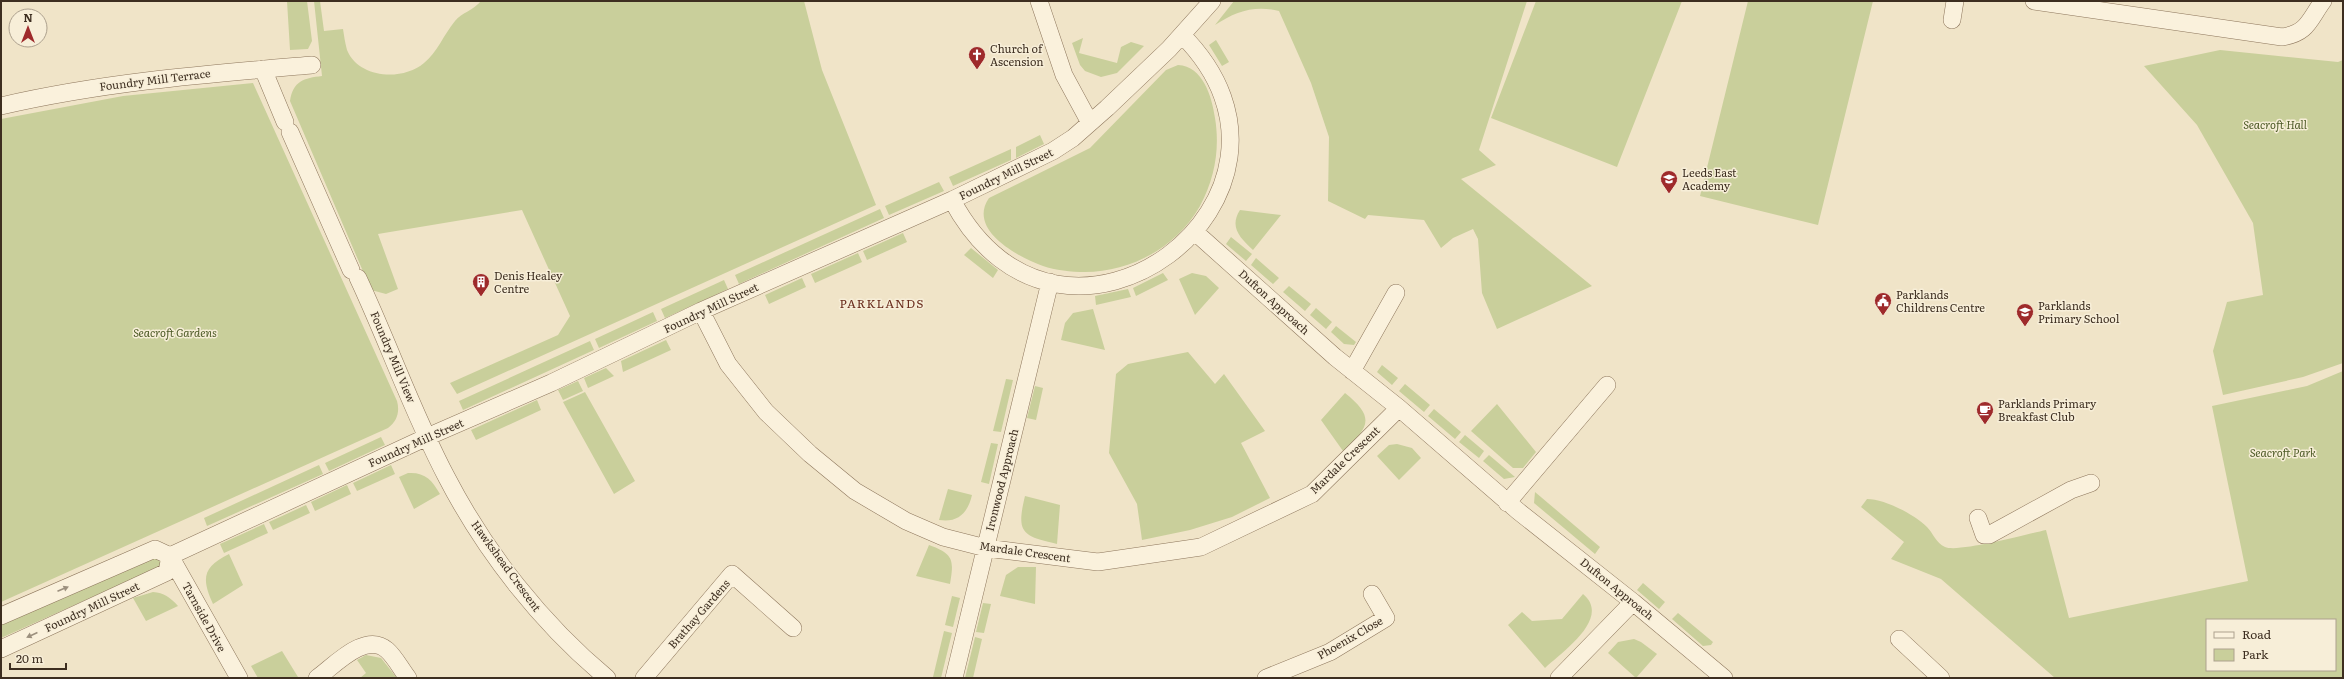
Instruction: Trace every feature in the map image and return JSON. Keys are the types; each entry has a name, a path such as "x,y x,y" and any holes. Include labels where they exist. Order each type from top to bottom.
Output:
{"street":[{"path":"1039,1 1064,75 1090,123"},
{"name":"Foundry Mill Street","path":"1,649 167,572 170,556 427,437 557,380 701,311 952,200 1053,151 1090,123 1182,35 1212,1"},
{"path":"1952,20 1955,1"},
{"path":"2034,1 2282,37 2296,35 2306,28 2323,1"},
{"path":"952,200 968,227 987,248 1018,270 1050,282 1095,285 1125,279 1165,259 1195,232 1207,216 1220,189 1228,160 1229,130 1227,114 1218,85 1203,58 1182,35"},
{"name":"Foundry Mill Terrace","path":"1,106 93,87 205,73 312,65"},
{"name":"Foundry Mill View","path":"263,69 427,437"},
{"name":"Dufton Approach","path":"1195,232 1352,371 1399,408 1507,502 1633,602 1724,678"},
{"name":"Ironwood Approach","path":"954,678 1050,282"},
{"path":"1352,371 1396,293"},
{"name":"Mardale Crescent","path":"701,311 728,364 766,412 810,454 856,491 906,521 942,536 986,548 1098,562 1201,547 1312,494 1399,408"},
{"path":"1507,502 1607,385"},
{"name":"Hawkshead Crescent","path":"427,437 447,479 480,533 529,601 581,657 606,678"},
{"path":"1978,518 1984,535 1989,535 2071,490 2091,483"},
{"path":"1,616 155,549 170,556"},
{"name":"Tarnside Drive","path":"170,556 239,678"},
{"name":"Brathay Gardens","path":"644,678 732,574 793,628"},
{"name":"Phoenix Close","path":"1266,678 1330,652 1386,618 1372,594"},
{"path":"1559,678 1633,602"},
{"path":"1899,639 1941,678"},
{"path":"317,678 359,647 374,645 388,651 408,678"}],"green space":[{"path":"287,1 307,1 312,41 308,49 290,50"},
{"path":"314,1 320,1 324,31 343,29 347,50 353,60 361,67 371,72 394,74 405,73 415,69 429,59 458,18 475,7 481,1 804,1 822,70 876,205 457,394 450,383 558,335 570,316 522,210 378,234 398,289 386,294 371,290 290,101 291,94 300,82 310,78 322,76"},
{"path":"1234,1 1527,1 1479,150 1496,165 1461,179 1592,286 1497,329 1482,293 1478,239 1473,229 1453,238 1441,248 1424,220 1368,215 1365,219 1328,201 1329,137 1311,83 1279,11 1270,9 1246,10 1230,16 1215,25"},
{"path":"1536,1 1682,1 1617,167 1491,118"},
{"path":"1748,1 1873,1 1818,225 1700,196"},
{"path":"1083,38 1079,53 1117,63 1121,47 1131,42 1144,46 1117,73 1101,77 1085,71 1080,65 1072,43"},
{"path":"1216,40 1229,62 1222,66 1209,45"},
{"name":"Seacroft Hall","path":"2220,50 2338,62 2343,60 2343,363 2303,377 2223,395 2213,351 2227,302 2263,295 2253,223 2197,125 2144,66"},
{"path":"1178,65 1187,67 1194,71 1205,84 1214,110 1217,140 1213,174 1205,195 1190,221 1179,234 1166,245 1136,262 1102,271 1085,272 1053,269 1043,266 1021,256 998,241 990,231 985,221 984,210 989,198 1090,148 1166,70"},
{"name":"Seacroft Gardens","path":"253,83 397,401 398,413 396,419 388,428 1,602 1,119 123,96"},
{"path":"1040,135 1044,144 1016,158 1016,147"},
{"path":"1011,149 1011,160 953,186 949,177"},
{"path":"939,182 944,191 889,215 885,206"},
{"path":"880,209 884,218 739,284 735,275"},
{"path":"1240,210 1281,215 1253,250 1240,237 1236,227 1237,216"},
{"path":"903,233 907,242 867,260 863,251"},
{"path":"1231,237 1252,254 1246,261 1226,244"},
{"path":"971,248 998,270 993,278 964,255"},
{"path":"858,253 862,262 815,283 811,274"},
{"path":"1256,258 1279,278 1273,284 1251,265"},
{"path":"1163,273 1168,280 1136,296 1133,288"},
{"path":"1192,273 1206,276 1219,288 1195,315 1179,279"},
{"path":"802,278 806,287 769,304 765,295"},
{"path":"724,280 728,289 665,318 661,309"},
{"path":"1289,286 1311,304 1305,311 1283,292"},
{"path":"1128,289 1131,297 1096,305 1095,296"},
{"path":"1316,308 1332,322 1326,329 1310,315"},
{"path":"1093,309 1105,350 1061,340 1065,323 1073,313"},
{"path":"653,312 657,321 599,348 595,339"},
{"path":"1336,326 1356,342 1354,345 1344,344 1331,332"},
{"path":"666,340 671,350 623,372 621,361"},
{"path":"590,341 594,350 463,410 459,401"},
{"path":"1188,352 1215,384 1224,374 1265,431 1241,443 1270,498 1232,517 1190,530 1142,540 1137,504 1109,453 1116,374 1128,364"},
{"path":"1382,365 1398,378 1392,385 1377,372"},
{"path":"606,368 614,376 588,388 584,378"},
{"name":"Seacroft Park","path":"2343,371 2343,678 2055,678 1941,579 1891,559 1904,542 1861,507 1867,499 1890,504 1915,517 1927,527 1942,545 1952,548 2010,539 2046,530 2069,618 2248,581 2212,406 2307,386"},
{"path":"1006,379 1013,380 1001,432 993,431"},
{"path":"578,381 583,391 563,400 558,390"},
{"path":"1405,384 1430,405 1424,412 1399,391"},
{"path":"1035,386 1043,388 1036,420 1027,418"},
{"path":"585,392 635,481 614,494 563,402"},
{"path":"1345,393 1355,401 1361,409 1365,416 1365,422 1359,435 1343,451 1321,420"},
{"path":"537,400 541,410 476,440 471,430"},
{"path":"1497,404 1536,452 1523,468 1513,468 1471,431"},
{"path":"1434,409 1461,432 1455,439 1428,416"},
{"path":"1465,435 1484,451 1479,458 1459,442"},
{"path":"381,437 385,445 329,471 325,463"},
{"path":"991,443 998,444 989,484 981,482"},
{"path":"1397,444 1412,448 1421,458 1399,480 1377,456 1389,445"},
{"path":"1489,455 1515,477 1504,479 1483,461"},
{"path":"319,465 323,474 207,526 204,518"},
{"path":"391,465 395,474 357,491 353,483"},
{"path":"408,473 419,474 427,478 431,481 440,494 414,509 399,477"},
{"path":"347,485 351,494 315,511 311,502"},
{"path":"948,489 972,495 968,506 962,515 952,520 939,520"},
{"path":"1535,492 1600,547 1595,554 1534,503"},
{"path":"1025,496 1060,505 1057,544 1036,538 1024,531 1021,518"},
{"path":"306,505 310,513 273,530 269,522"},
{"path":"264,524 268,533 224,553 220,544"},
{"path":"929,545 948,555 952,563 950,584 916,576"},
{"path":"229,554 243,585 213,604 207,587 207,574 209,569 214,564"},
{"path":"156,556 161,562 159,567 1,638 1,625"},
{"path":"1018,567 1036,567 1035,604 1000,596 1006,575"},
{"path":"1643,583 1665,602 1659,609 1637,590"},
{"path":"153,592 167,596 178,606 146,621 133,598"},
{"path":"1583,594 1590,603 1592,613 1588,624 1572,644 1545,668 1508,625 1522,612 1532,621 1562,619"},
{"path":"952,596 960,598 953,627 945,625"},
{"path":"983,603 991,604 984,633 976,632"},
{"path":"1678,613 1713,642 1711,645 1703,646 1672,619"},
{"path":"944,631 952,633 941,678 933,677"},
{"path":"975,637 982,639 973,678 965,678"},
{"path":"1634,639 1641,642 1657,654 1636,678 1608,653 1618,642"},
{"path":"282,651 298,677 258,678 251,666"},
{"path":"366,655 381,658 397,678 360,678 366,673 357,660"}],"place":[{"name":"Church of Ascension","path":"977,70"},
{"name":"Leeds East Academy","path":"1669,194"},
{"name":"Denis Healey Centre","path":"481,297"},
{"name":"Parklands Childrens Centre","path":"1883,316"},
{"name":"Parklands Primary School","path":"2025,327"},
{"name":"Parklands Primary Breakfast Club","path":"1985,425"}],"district":[{"name":"PARKLANDS","path":"882,304"}]}
